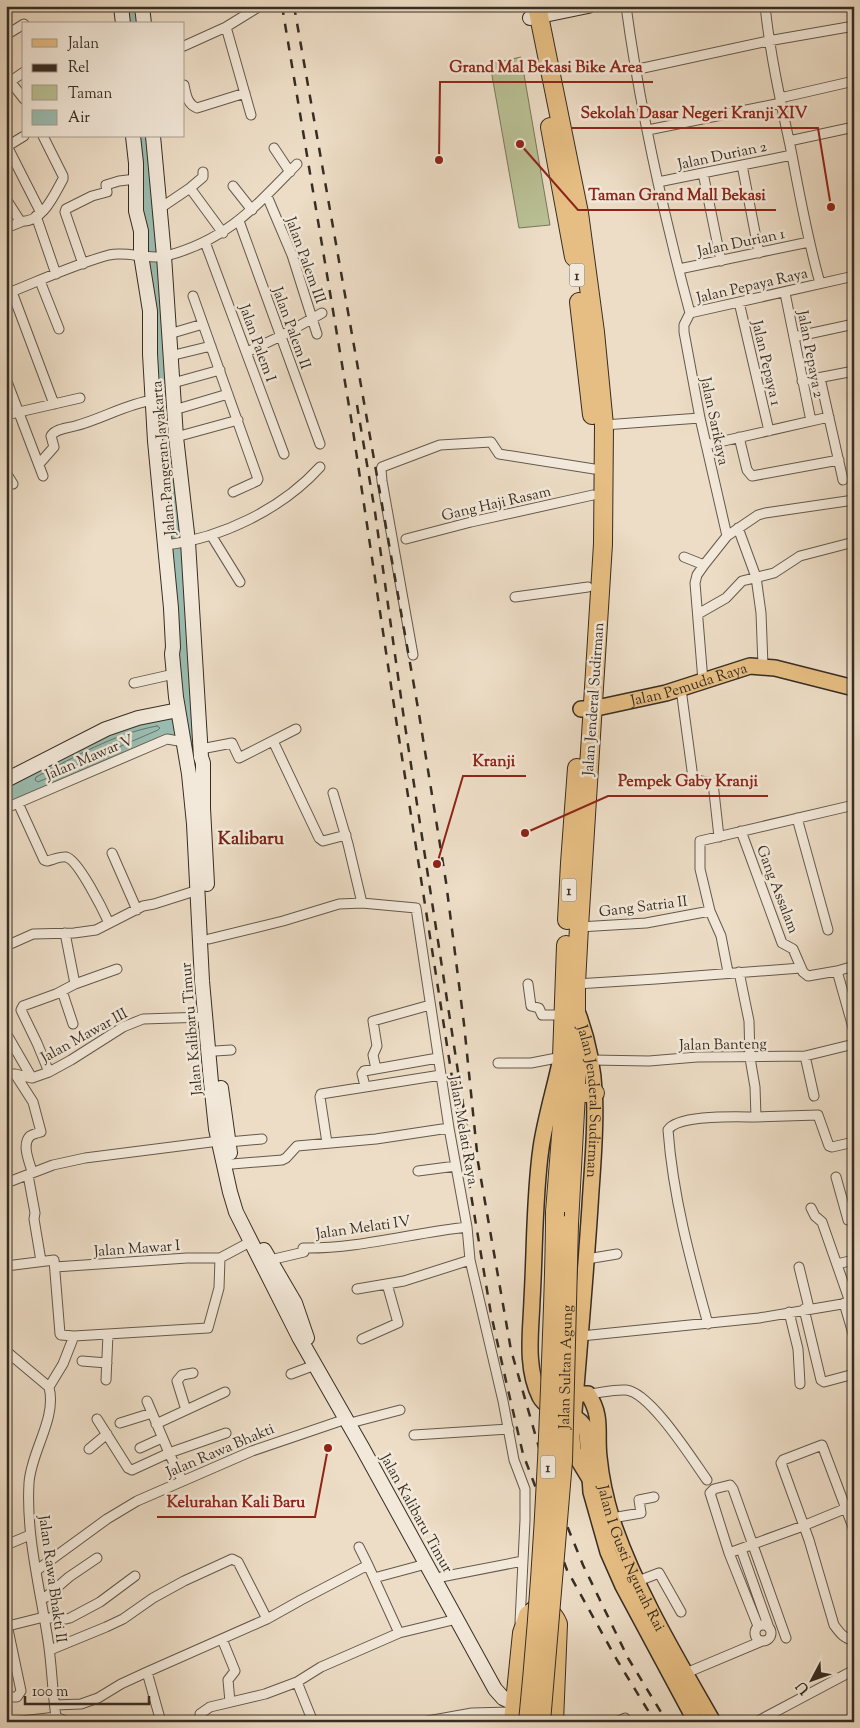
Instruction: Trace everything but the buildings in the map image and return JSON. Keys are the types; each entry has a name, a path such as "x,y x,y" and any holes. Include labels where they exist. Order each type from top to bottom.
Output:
{"highway":[{"name":"Jalan Jenderal Sudirman","path":"533,12 573,178 592,418 594,469 593,495 596,556 588,587 586,709 576,984 562,1057 571,1089"},
{"name":"Jalan Jenderal Sudirman","path":"570,1013 570,863 586,709 604,425 581,268"},
{"name":"Jalan Sultan Agung","path":"541,1722 563,1460 569,1224 570,1013"},
{"name":"Jalan Sultan Agung","path":"528,1722 548,1464 555,1281 555,1212 571,1089"},
{"path":"571,1089 595,1093"},
{"path":"515,1706 522,1633 528,1615 537,1608 549,1611 558,1624 554,1722"}],"main road":[{"name":"Jalan Pemuda Raya","path":"586,709 681,688 742,668 764,666 854,688"},
{"name":"Jalan Jenderal Sudirman","path":"570,1013 587,1038 592,1060 596,1115 578,1377 582,1394"},
{"name":"Jalan Jenderal Sudirman","path":"536,1386 530,1363 530,1341 537,1192 541,1146 562,1057"},
{"path":"536,1386 546,1394 563,1398 582,1394"},
{"path":"536,1386 540,1398 546,1404 574,1416 582,1394"},
{"name":"Jalan I Gusti Ngurah Rai","path":"582,1394 595,1406 604,1489 630,1584 696,1722"},
{"name":"Jalan I Gusti Ngurah Rai","path":"574,1416 584,1423 587,1432 591,1492 608,1552 686,1673 713,1722"}],"street":[{"path":"122,6 123,22"},
{"path":"142,6 144,22"},
{"path":"185,46 226,27 260,6"},
{"path":"533,12 588,6"},
{"path":"626,6 634,70 658,182 690,313"},
{"path":"764,6 768,41 780,101 809,242 820,283"},
{"path":"6,35 22,25"},
{"path":"634,70 768,41 854,26"},
{"path":"226,27 251,115"},
{"path":"22,73 9,78 22,96"},
{"path":"648,130 780,101 854,81"},
{"path":"185,88 188,101 197,108 245,94"},
{"path":"789,141 854,127"},
{"path":"22,137 7,147 38,215 56,274"},
{"path":"6,228 20,220 38,215 44,210 63,176 44,138"},
{"name":"Jalan Pangeran Jayakarta","path":"133,138 136,211 150,310 150,354 155,441 166,545 178,710"},
{"name":"Jalan Pangeran Jayakarta","path":"153,138 176,437 187,542 201,749 196,775"},
{"path":"274,148 290,172"},
{"name":"Jalan Durian 2","path":"658,182 792,154"},
{"path":"54,404 9,293 114,254 127,253 163,256 205,242 223,232 252,210 297,164"},
{"path":"742,165 759,253"},
{"path":"159,209 190,188 203,177 203,172"},
{"path":"703,173 720,261"},
{"path":"83,264 65,212 66,209 92,196 107,192 106,185 136,179"},
{"path":"233,186 252,210"},
{"path":"190,188 223,232"},
{"name":"Jalan Palem III","path":"267,196 292,255 317,334"},
{"path":"6,199 20,220"},
{"name":"Jalan Palem II","path":"239,221 320,444"},
{"name":"Jalan Palem I","path":"205,242 284,454"},
{"name":"Jalan Durian 1","path":"679,269 809,242"},
{"name":"Jalan Pepaya Raya","path":"690,313 854,276"},
{"path":"40,281 59,330"},
{"name":"Jalan Pepaya 2","path":"785,292 810,421"},
{"path":"193,296 258,479 233,492"},
{"name":"Jalan Pepaya 1","path":"739,302 768,431"},
{"path":"247,352 322,313"},
{"name":"Jalan Sarikaya","path":"690,313 684,325 684,332 700,418 727,535"},
{"path":"169,334 204,324"},
{"path":"794,337 854,324"},
{"path":"170,356 211,346"},
{"path":"173,383 220,370"},
{"path":"802,381 854,371"},
{"path":"820,378 843,480"},
{"path":"6,379 43,476"},
{"path":"174,410 228,394"},
{"path":"6,415 80,398"},
{"path":"39,464 54,447 50,436 54,432 85,424 141,402 153,400"},
{"path":"706,445 829,417"},
{"path":"604,425 700,418"},
{"path":"176,437 238,420"},
{"path":"739,437 747,470 752,476 839,460"},
{"path":"413,656 381,468 440,445 491,442 499,454 594,469"},
{"path":"166,545 187,542 211,535 253,517 281,500 311,477 320,467"},
{"path":"6,473 13,484"},
{"name":"Gang Haji Rasam","path":"406,539 471,522 593,495"},
{"path":"702,681 695,583 704,565 727,535 765,513 853,502"},
{"path":"738,528 756,577 761,613 764,666"},
{"path":"211,535 240,582"},
{"path":"698,614 726,598 739,583 774,573 800,556 854,542"},
{"path":"684,557 691,558 704,565"},
{"path":"514,597 588,587"},
{"path":"134,683 174,674"},
{"path":"681,688 693,778 714,784 719,837"},
{"path":"6,780 106,729 138,718 178,710"},
{"name":"Jalan Kalibaru Timur","path":"178,710 184,742 196,775 209,940 215,1051 230,1192 236,1212 265,1261 315,1364 350,1420"},
{"path":"201,749 232,743 239,758 296,729"},
{"name":"Jalan Mawar V","path":"6,808 167,739 184,742"},
{"path":"273,741 318,838 323,841 346,835"},
{"path":"333,793 346,835 362,903"},
{"path":"18,803 44,860 65,857 72,860 101,905 109,923"},
{"path":"728,972 721,936 710,911 700,869 700,841 854,805"},
{"name":"Jalan Kalibaru Timur","path":"198,807 198,890 202,981 211,1082 224,1142 252,1237"},
{"path":"797,818 828,930"},
{"name":"Gang Assalam","path":"741,831 782,943 793,949 801,968"},
{"path":"112,853 137,910"},
{"path":"6,946 34,934 96,930 143,906 198,890"},
{"name":"Jalan Melati Raya","path":"209,940 339,904 362,903 416,908 449,1128 467,1227 470,1260 514,1460 525,1489 519,1620 522,1633"},
{"name":"Gang Satria II","path":"579,927 646,923 710,911"},
{"path":"65,933 75,984"},
{"path":"576,984 656,980 728,972 801,968 808,976 854,966"},
{"path":"49,1072 21,1010 23,1006 117,969"},
{"path":"837,971 854,1031"},
{"path":"739,972 749,1021 750,1058 755,1087 756,1117"},
{"path":"528,984 531,1006 539,1008 542,1016 570,1013"},
{"path":"62,991 73,1024"},
{"path":"376,1068 373,1055 377,1046 373,1021 430,1005"},
{"name":"Jalan Mawar III","path":"11,1074 32,1078 49,1072 123,1027 144,1019 206,1017"},
{"path":"6,1033 32,1078"},
{"name":"Jalan Banteng","path":"592,1060 649,1061 697,1057 805,1056 854,1044"},
{"path":"215,1051 231,1050"},
{"path":"805,1056 814,1096"},
{"path":"498,1063 530,1063 562,1057"},
{"path":"365,1086 362,1073 376,1068 438,1058"},
{"path":"11,1074 32,1102 40,1132 31,1136 26,1142 26,1150 41,1261"},
{"path":"327,1143 320,1095 325,1092 441,1075"},
{"path":"708,1324 678,1209 668,1130 672,1124 716,1117 818,1115 829,1146 854,1142"},
{"path":"232,1164 282,1160 296,1146 376,1139 449,1128"},
{"path":"6,1183 53,1165 85,1158 262,1139"},
{"path":"418,1171 456,1166"},
{"path":"836,1177 848,1220 854,1220"},
{"path":"811,1208 815,1216 822,1222 837,1264 849,1302 854,1337"},
{"name":"Jalan Melati IV","path":"265,1261 304,1252 303,1248 331,1248 467,1227"},
{"path":"6,1266 54,1260 61,1336 208,1328 219,1288 220,1258 252,1237"},
{"path":"587,1259 617,1254"},
{"name":"Jalan Mawar I","path":"55,1267 170,1259 220,1258"},
{"path":"357,1289 404,1281 470,1260"},
{"path":"837,1264 854,1260"},
{"path":"800,1268 821,1380 824,1382 854,1374"},
{"path":"362,1339 398,1323 387,1284"},
{"path":"581,1336 759,1318 849,1302"},
{"path":"789,1312 798,1349 800,1384"},
{"name":"Jalan Kalibaru Timur","path":"299,1329 420,1547 441,1577 515,1706"},
{"path":"106,1380 108,1334"},
{"path":"6,1351 48,1387 63,1364 74,1336"},
{"path":"82,1361 107,1363"},
{"path":"291,1374 315,1364"},
{"path":"186,1410 177,1381 182,1375 193,1373"},
{"name":"Jalan Rawa Bhakti II","path":"48,1387 50,1394 47,1420 33,1461 29,1482 30,1531 50,1650 56,1717"},
{"path":"582,1394 626,1390 637,1393 658,1412 707,1480"},
{"path":"156,1424 225,1392"},
{"path":"147,1401 182,1480"},
{"name":"Jalan Rawa Bhakti","path":"37,1570 120,1510 182,1480 252,1450 350,1420 400,1410"},
{"path":"120,1422 152,1413"},
{"path":"97,1420 131,1469 226,1433"},
{"path":"414,1436 508,1429"},
{"path":"89,1449 107,1434"},
{"path":"140,1448 162,1438"},
{"path":"854,1530 850,1506 822,1445 783,1460 781,1463 809,1540 834,1626 842,1636 854,1640"},
{"path":"758,1626 729,1553 710,1493 714,1489 732,1486 786,1638"},
{"path":"612,1518 641,1513 639,1500 654,1497"},
{"path":"729,1553 803,1526 850,1506"},
{"path":"6,1545 30,1531"},
{"path":"359,1547 399,1633"},
{"name":"Jalan Kalibaru Timur","path":"420,1547 426,1564 495,1689 503,1698 515,1706"},
{"path":"686,1673 770,1637 769,1628 741,1549"},
{"path":"42,1599 52,1593 69,1577 97,1558"},
{"path":"50,1650 106,1628 184,1581 232,1559 238,1562 267,1619"},
{"path":"441,1577 522,1562"},
{"path":"374,1578 426,1564"},
{"path":"55,1705 81,1704 98,1698 121,1684 267,1619 368,1565"},
{"path":"630,1584 659,1573 681,1612"},
{"path":"6,1697 17,1697 21,1693 7,1623 59,1616 66,1619 70,1618 100,1602 135,1576"},
{"path":"202,1722 201,1713 210,1707 265,1694 297,1682 321,1667 399,1633 457,1619"},
{"path":"758,1626 764,1625 769,1628"},
{"path":"758,1626 755,1635 762,1641"},
{"path":"222,1639 234,1671 228,1680 230,1702"},
{"path":"756,1722 854,1670"},
{"path":"147,1672 161,1722"},
{"path":"297,1682 313,1722"},
{"path":"427,1721 515,1706"},
{"path":"13,1722 56,1717 68,1722"}],"green space":[{"path":"521,57 550,225 519,228 490,64"}],"water":[{"path":"121,6 142,6 144,22 123,22"},
{"path":"133,138 153,138 200,741 184,742 167,739 6,808 6,780 66,749 178,710"}],"railway":[{"path":"282,6 352,424 396,719 491,1314 523,1454 567,1570 617,1660 655,1722"},
{"path":"294,6 419,714 446,882 464,1024 478,1162 511,1350 548,1479 583,1565 628,1658 667,1722"},
{"path":"357,405 375,512 404,719 468,1137"}],"place":[{"name":"Taman Grand Mall Bekasi","path":"520,144"},
{"name":"Grand Mal Bekasi Bike Area","path":"439,160"},
{"name":"Sekolah Dasar Negeri Kranji XIV","path":"831,207"},
{"name":"Pempek Gaby Kranji","path":"525,833"},
{"name":"Kranji","path":"437,864"},
{"name":"Kelurahan Kali Baru","path":"328,1448"}],"district":[{"name":"Kalibaru","path":"251,838"}]}
